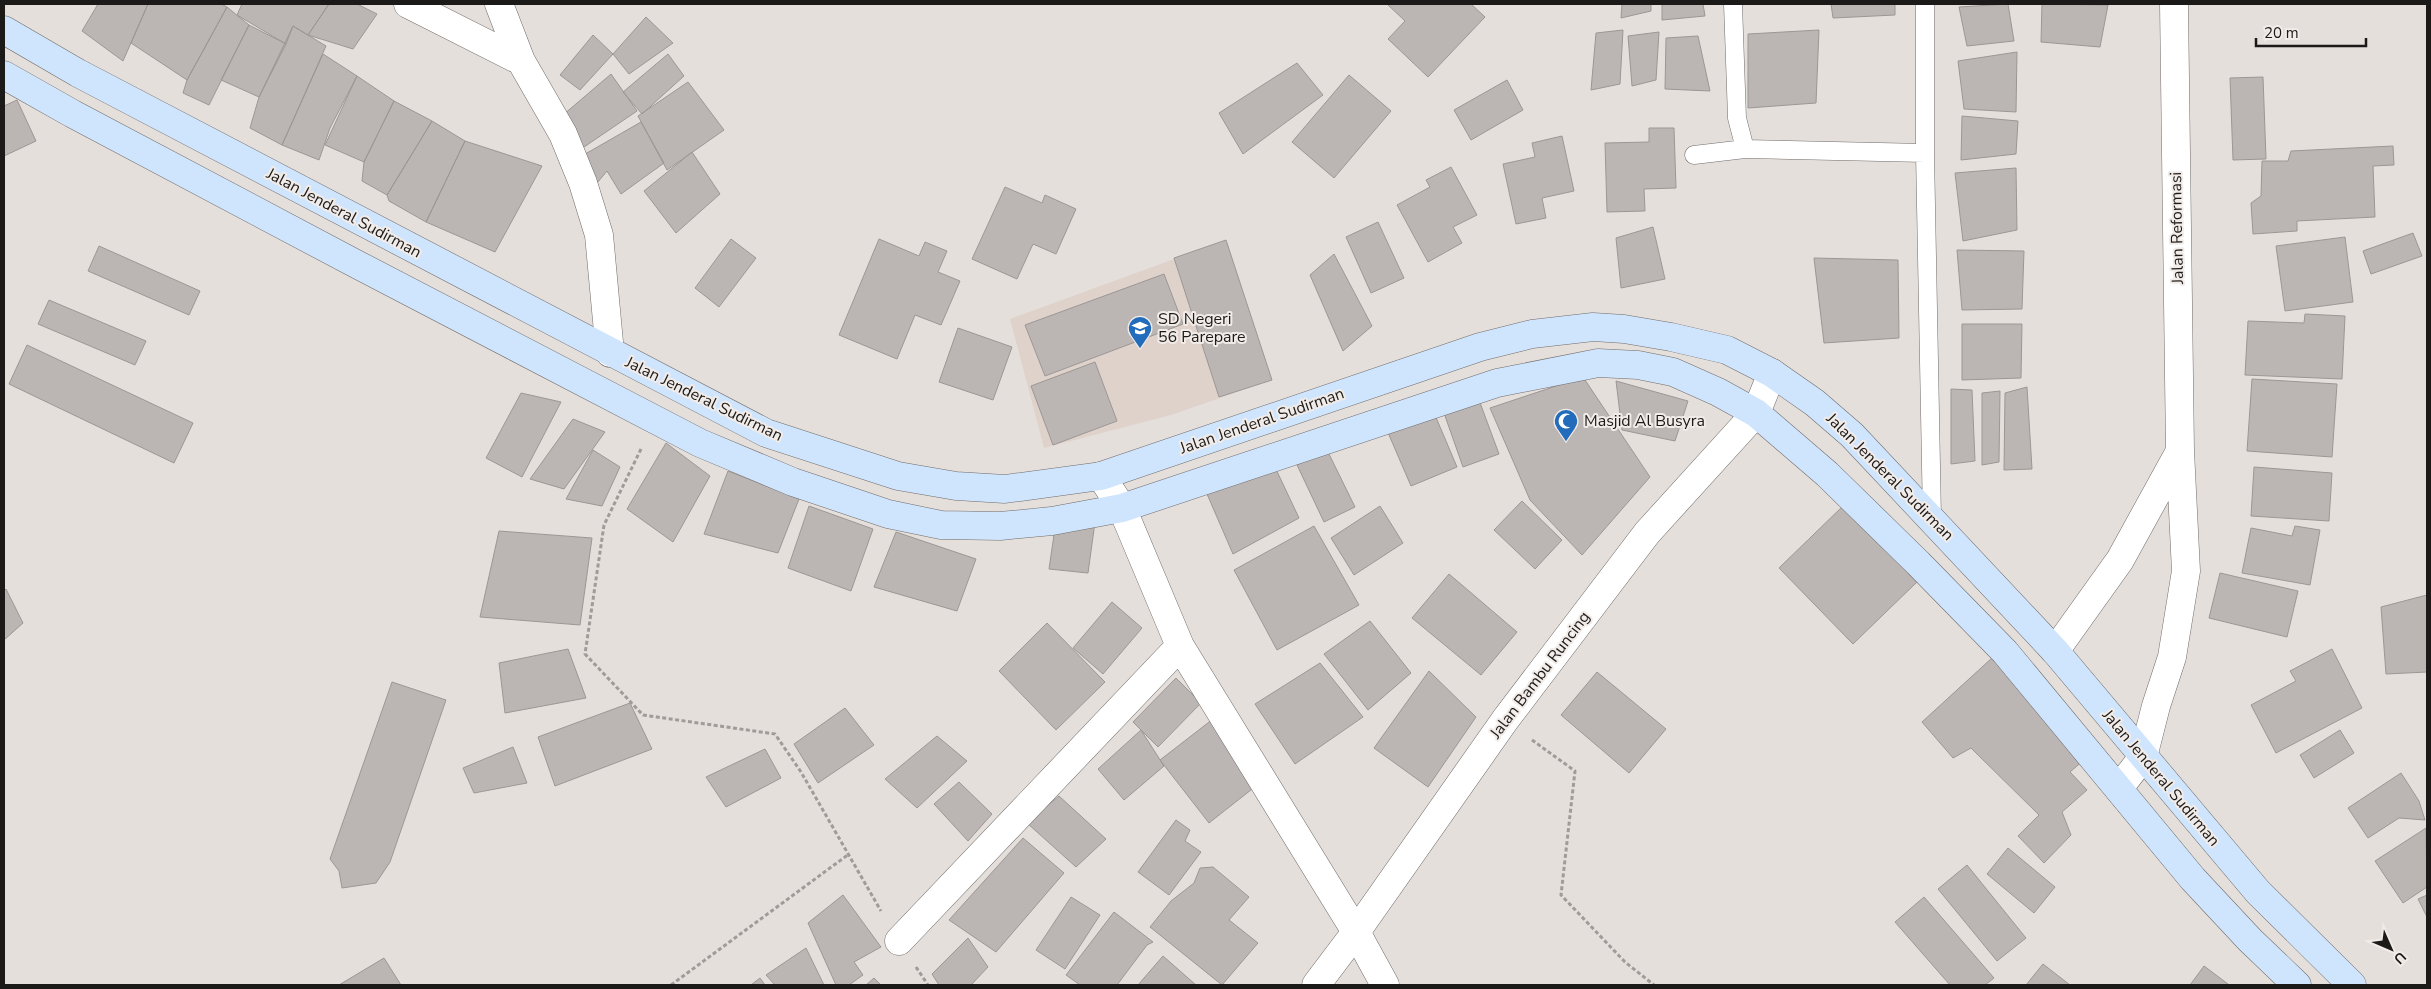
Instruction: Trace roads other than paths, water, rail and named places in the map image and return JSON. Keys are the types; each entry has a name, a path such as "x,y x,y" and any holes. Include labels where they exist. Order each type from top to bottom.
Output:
{"main road":[{"name":"Jalan Jenderal Sudirman","path":"4,30 78,73 766,433 898,476 956,486 1005,489 1101,476 1470,351 1532,334 1593,327 1624,329 1727,350 1772,373 1815,403 1852,435 2055,651 2258,892 2352,985"},
{"path":"4,75 72,114 360,266 700,442 793,482 888,514 940,525 1000,526 1052,521 1122,508 1497,383 1598,363 1638,365 1673,372 1718,392 1756,413 1827,474 1998,645 2193,879 2250,940 2297,985"}],"street":[{"path":"408,4 521,61"},
{"path":"499,4 521,61 563,134 583,183 599,235 610,353"},
{"name":"Jalan Reformasi","path":"2143,757 2156,706 2172,657 2186,571 2180,451 2174,4"},
{"name":"Jalan Bambu Runcing","path":"1316,985 1356,932 1505,720 1647,533 1756,413 1772,373"},
{"path":"2055,651 2120,560 2180,451"},
{"path":"1101,476 1122,508 1180,646 1356,932 1385,985"},
{"path":"899,942 1180,646"},
{"path":"2119,788 2143,757"}],"lane":[{"path":"1733,4 1737,118 1746,149"},
{"path":"1925,4 1925,153 1932,518"},
{"path":"1694,155 1746,149 1925,153"}],"place":[{"name":"SD Negeri 56 Parepare","path":"1140,349"},
{"name":"Masjid Al Busyra","path":"1566,442"}]}
